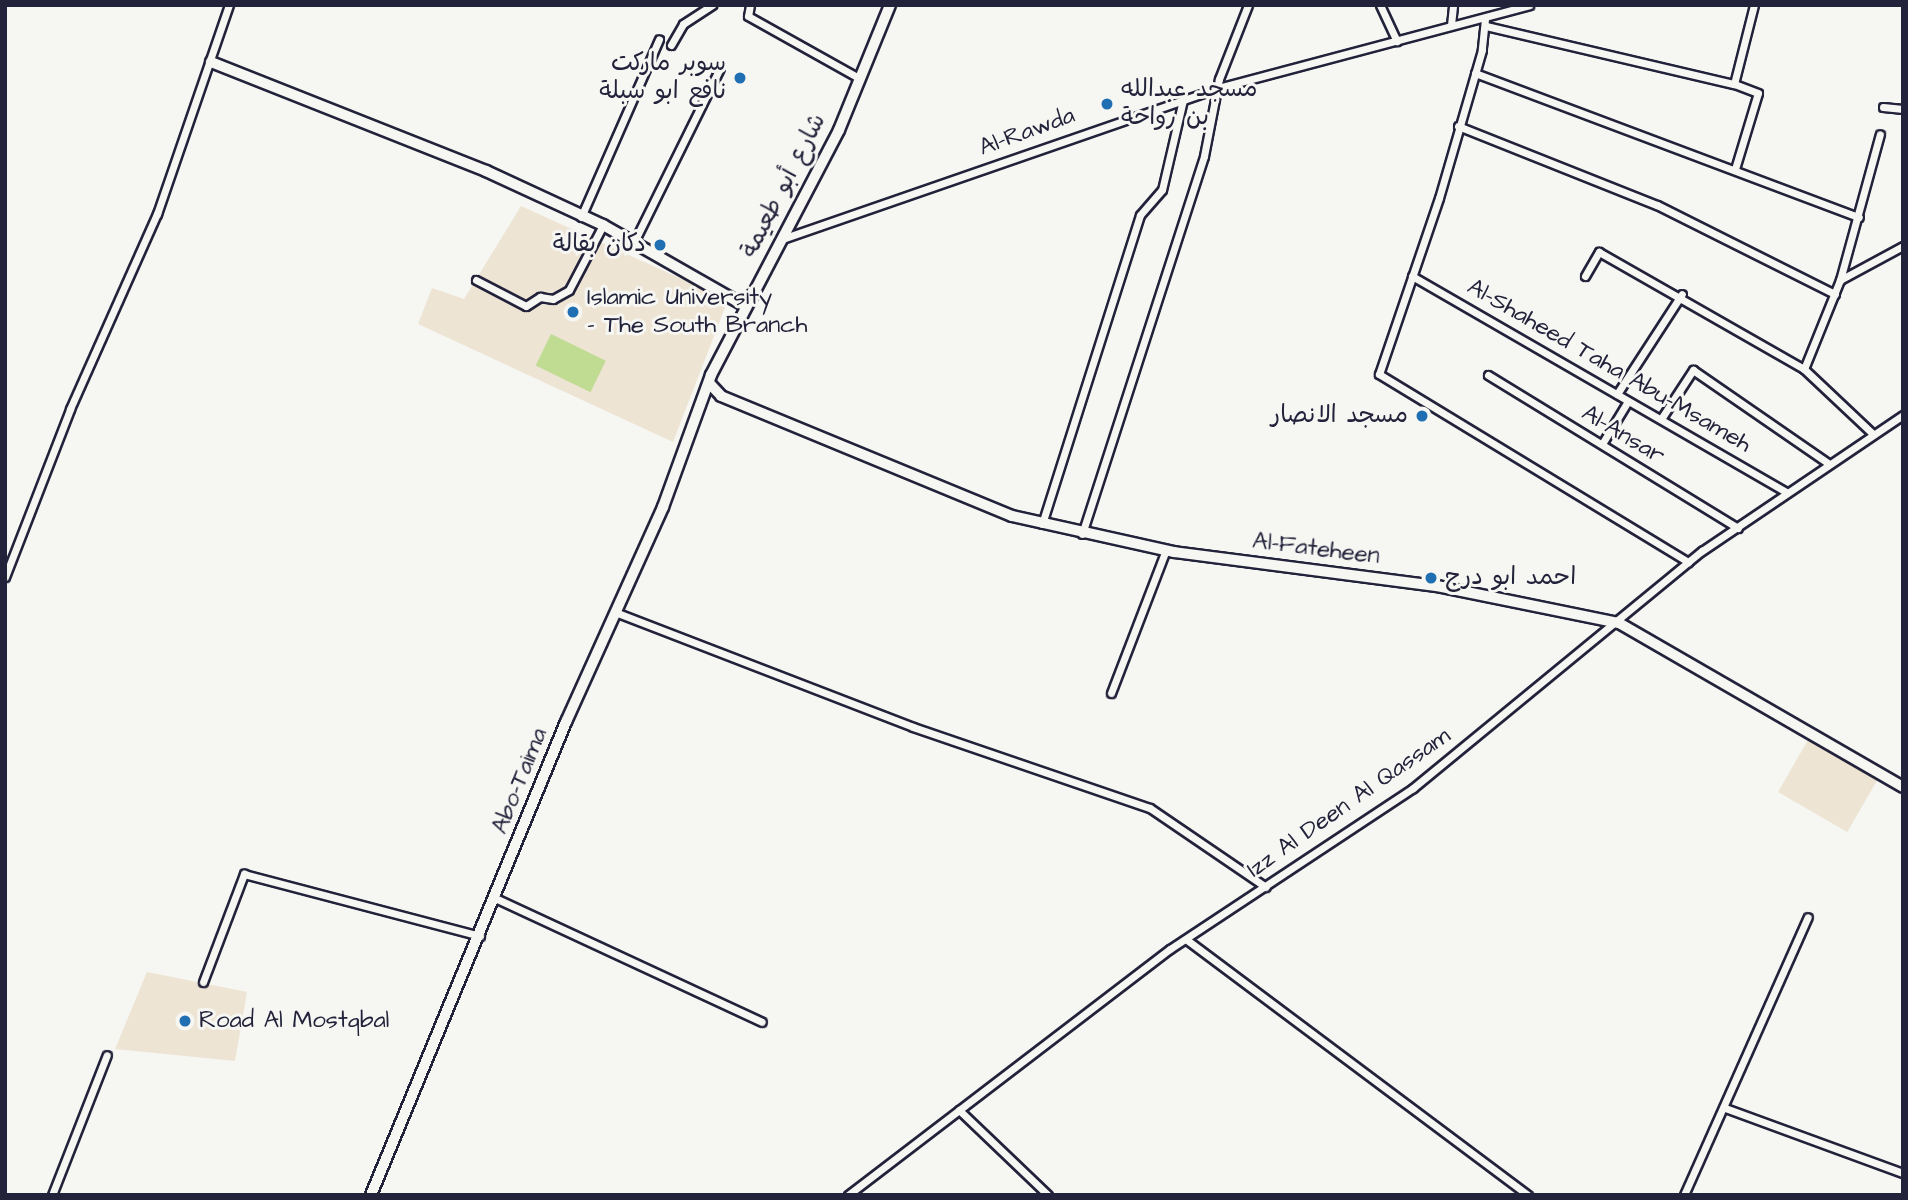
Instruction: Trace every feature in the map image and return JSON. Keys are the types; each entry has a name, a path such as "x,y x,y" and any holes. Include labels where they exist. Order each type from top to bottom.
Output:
{"street":[{"path":"5,577 70,409 157,214 229,5"},
{"path":"671,45 683,24 712,5"},
{"path":"750,5 748,16 859,78"},
{"name":"شارع أبو طعيمة","path":"710,384 743,305 785,238 890,5"},
{"path":"1082,534 1203,156 1218,88 1248,5"},
{"path":"1380,5 1397,41"},
{"path":"1451,25 1453,5"},
{"name":"Al-Rawda","path":"785,238 1218,88 1451,25 1485,22 1529,5"},
{"path":"1734,84 1754,5"},
{"path":"1688,562 1379,374 1475,73 1485,22 1734,84 1758,93 1735,169"},
{"path":"581,217 659,39"},
{"path":"211,62 486,171 603,225 743,305"},
{"path":"635,242 720,68"},
{"path":"1475,73 1859,217"},
{"path":"1042,524 1140,215 1162,190 1182,100"},
{"path":"1883,107 1903,109"},
{"path":"1458,126 1657,205 1835,293"},
{"path":"1804,369 1840,280 1880,134"},
{"path":"476,280 526,306 540,297 553,299 569,290 603,225"},
{"path":"1840,280 1903,246"},
{"path":"1585,276 1599,252 1682,294 1804,369 1873,434"},
{"name":"Al-Shaheed Taha Abu-Msameh","path":"1412,276 1785,491"},
{"path":"1617,394 1682,294"},
{"path":"1661,419 1693,370 1828,463"},
{"name":"Al-Ansar","path":"1488,375 1738,528"},
{"name":"Al-Fateheen","path":"710,384 721,396 1042,524 1166,550 1437,586 1619,623 1903,787"},
{"name":"Abo-Taima","path":"371,1195 710,384"},
{"path":"1602,444 1628,401"},
{"name":"Izz Al Deen Al Qassam","path":"848,1195 1187,940 1413,788 1619,623 1688,562 1785,491 1903,415"},
{"path":"1111,693 1166,550"},
{"path":"615,612 913,727 1150,808 1266,887"},
{"path":"203,982 244,873 480,936"},
{"path":"495,898 762,1022"},
{"path":"1684,1195 1808,917"},
{"path":"1187,940 1528,1195"},
{"path":"52,1195 107,1055"},
{"path":"1725,1108 1903,1173"},
{"path":"959,1110 1048,1195"}],"shaded area":[{"name":"Islamic University - The South Branch","path":"521,206 728,300 673,442 418,324 432,288 464,299"},
{"path":"1808,740 1877,780 1847,832 1778,792"},
{"name":"Road Al Mostqbal","path":"147,972 247,992 235,1061 115,1049"}],"green space":[{"path":"551,334 606,361 590,392 536,365"}],"place":[{"name":"سوبر ماركت نافع ابو سبلة","path":"740,78"},
{"name":"مسجد عبدالله بن رواحة","path":"1107,104"},
{"name":"دكان بقالة","path":"660,245"},
{"name":"Islamic University - The South Branch","path":"573,312"},
{"name":"مسجد الانصار","path":"1422,416"},
{"name":"احمد ابو درج","path":"1431,578"},
{"name":"Road Al Mostqbal","path":"185,1021"}]}
